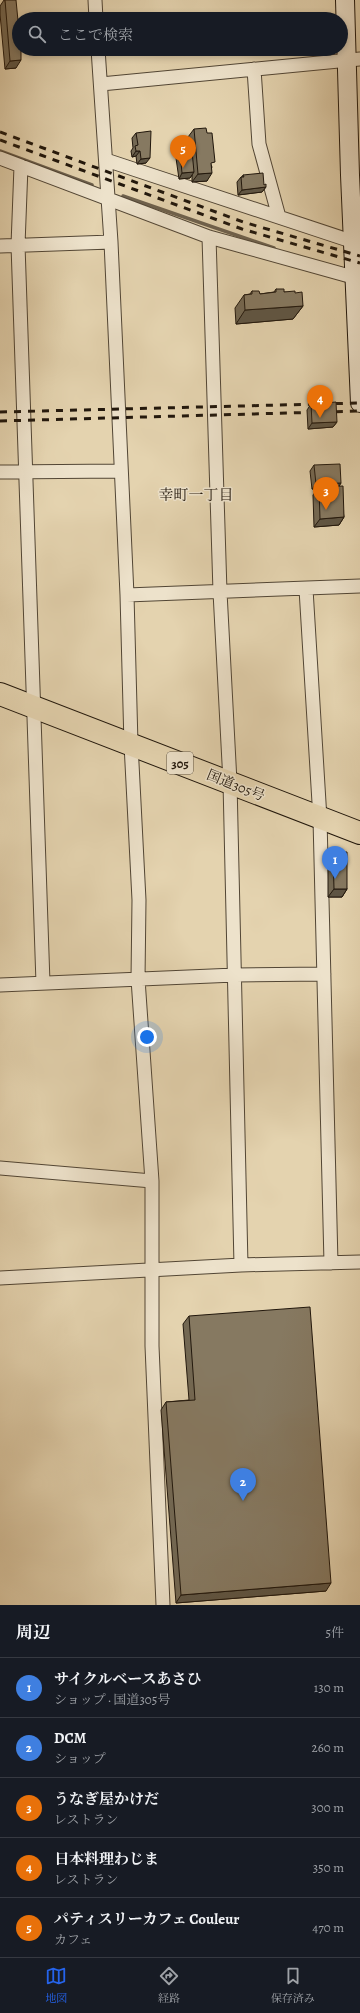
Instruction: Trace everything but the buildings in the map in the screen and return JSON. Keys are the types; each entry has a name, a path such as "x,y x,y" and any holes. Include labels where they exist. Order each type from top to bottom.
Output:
{"highway":[{"name":"国道305号","path":"0,694 230,782 320,819 360,833"}],"street":[{"path":"95,0 96,12"},
{"path":"345,0 347,12"},
{"path":"348,20 354,60 356,243 360,403"},
{"path":"99,56 109,198 127,595 131,744 139,900 138,979 152,1182 152,1346 163,1605"},
{"path":"101,84 354,60"},
{"path":"254,69 259,144 280,217"},
{"path":"0,158 209,237 357,278"},
{"path":"106,160 356,243"},
{"path":"21,166 18,245 44,983"},
{"path":"209,237 220,592 230,782 241,1265"},
{"path":"0,246 111,242"},
{"path":"0,472 121,471"},
{"path":"127,595 360,586"},
{"path":"306,589 320,819 331,1263"},
{"path":"0,985 235,975 324,974"},
{"path":"0,1168 152,1182"},
{"path":"0,1278 241,1265 360,1262"}],"waterway":[{"path":"0,151 92,185"},
{"path":"123,196 274,248"}],"railway":[{"path":"0,132 243,222 360,256"},
{"path":"0,140 242,229 360,263"},
{"path":"0,412 360,403"},
{"path":"0,421 360,411"}],"place":[{"name":"パティスリーカフェ Couleur","path":"183,168"},
{"name":"日本料理わじま","path":"320,418"},
{"name":"うなぎ屋かけだ","path":"326,510"},
{"name":"サイクルベースあさひ","path":"335,879"},
{"name":"DCM","path":"243,1501"}],"district":[{"name":"幸町一丁目","path":"196,495"}]}
